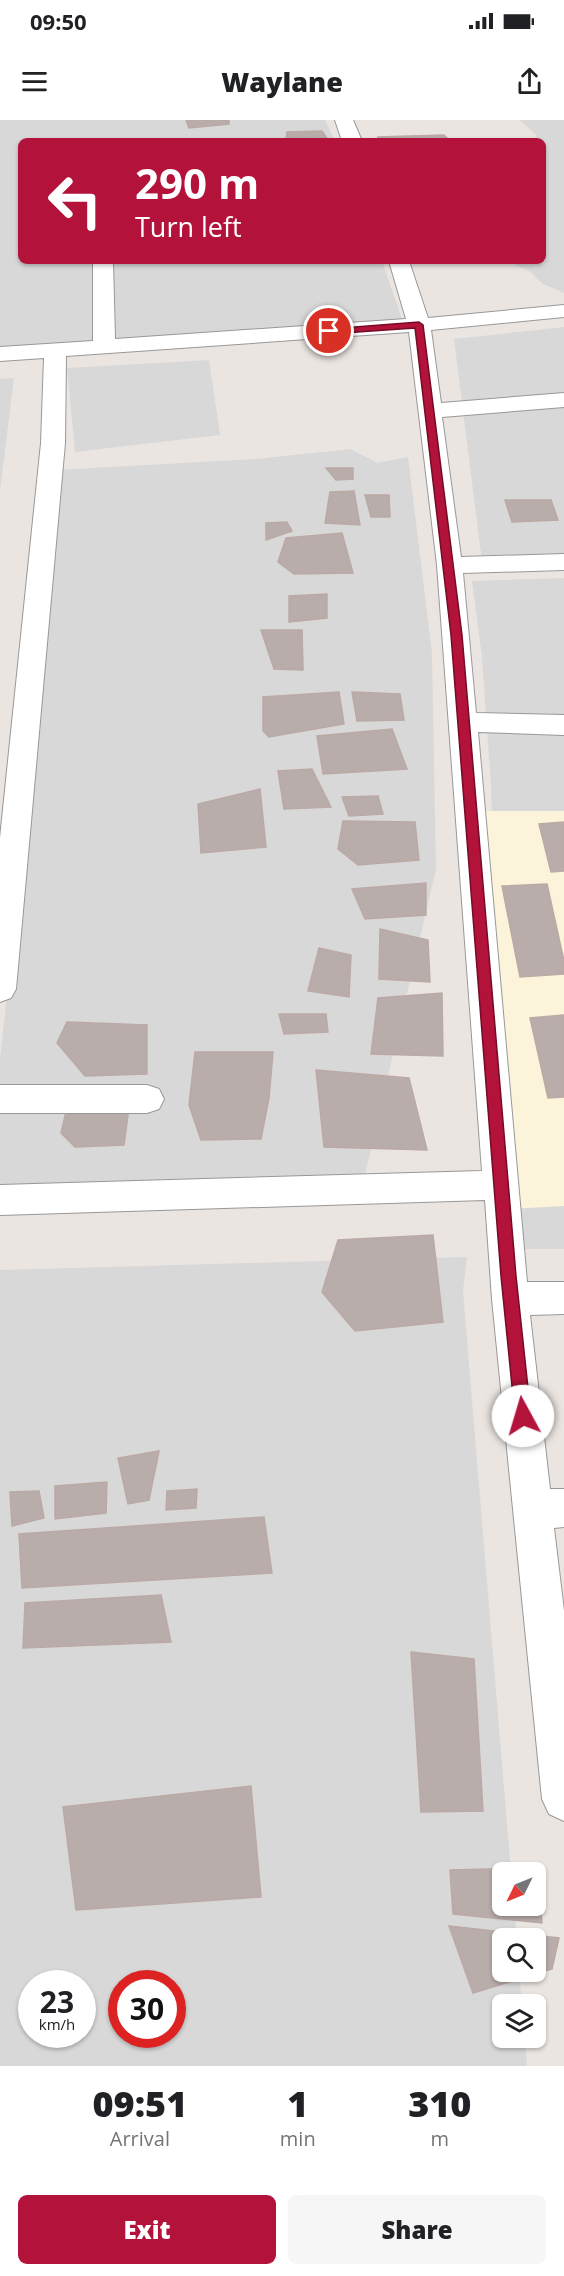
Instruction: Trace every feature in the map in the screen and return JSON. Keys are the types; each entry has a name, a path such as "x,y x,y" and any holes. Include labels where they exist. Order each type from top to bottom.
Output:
{"street":[{"path":"344,120 351,138"},
{"path":"103,264 104,348"},
{"path":"400,264 419,325 450,565 510,1299 548,1509 564,1799"},
{"path":"0,354 419,325 564,311"},
{"path":"0,989 52,443 55,351"},
{"path":"430,411 564,400"},
{"path":"450,565 564,562"},
{"path":"464,722 564,725"},
{"path":"0,1099 147,1099"},
{"path":"0,1200 501,1185"},
{"path":"510,1299 564,1298"}],"shaded area":[{"path":"0,120 325,120 334,138 18,138 18,264 383,264 403,322 0,358"},
{"path":"520,120 564,120 564,293 543,284 529,271 514,264 546,264 546,138 536,138 536,135"},
{"path":"564,327 564,559 482,562 454,339"},
{"path":"209,360 220,435 75,452 67,368"},
{"path":"14,378 0,491 0,379"},
{"path":"351,449 377,463 408,457 432,653 436,869 364,1179 0,1202 0,1057 28,810 56,470 255,459"},
{"path":"564,578 564,1249 523,1249 497,993 491,786 482,657 472,581"},
{"path":"474,811 564,811 564,1206 509,1209"},
{"path":"467,1257 463,1291 510,1862 492,1862 492,1916 515,1916 516,1928 492,1928 492,1982 520,1982 521,1994 492,1994 492,2048 526,2048 527,2066 0,2066 0,1270"}],"building":[{"path":"186,120 229,120 229,124 189,128"},
{"path":"322,131 327,138 286,138 287,132"},
{"path":"444,135 447,138 378,138"},
{"path":"326,468 353,468 353,479 336,480"},
{"path":"354,491 360,525 325,523 330,492"},
{"path":"365,495 389,495 390,517 371,517"},
{"path":"505,500 551,500 558,520 512,522"},
{"path":"287,522 292,531 266,540 266,523"},
{"path":"342,533 353,573 294,574 278,562 286,538"},
{"path":"327,594 327,618 289,622 289,596"},
{"path":"261,630 302,630 303,670 274,669"},
{"path":"339,692 344,724 269,737 263,731 263,697"},
{"path":"352,692 400,694 404,720 357,721"},
{"path":"392,729 407,769 323,774 317,736"},
{"path":"312,769 331,807 284,809 278,771"},
{"path":"260,789 266,847 201,853 198,804"},
{"path":"378,796 383,814 349,816 342,797"},
{"path":"343,821 415,822 419,860 358,865 338,849"},
{"path":"564,822 564,871 551,872 539,824"},
{"path":"426,883 426,915 365,919 352,889"},
{"path":"547,884 564,961 564,974 520,977 502,886"},
{"path":"380,929 428,940 430,982 379,979"},
{"path":"319,948 351,955 349,997 308,991"},
{"path":"442,993 443,1056 371,1054 378,998"},
{"path":"279,1014 326,1014 328,1032 284,1034"},
{"path":"564,1015 564,1097 548,1098 530,1018"},
{"path":"67,1022 147,1025 147,1074 85,1076 57,1043"},
{"path":"195,1052 273,1052 269,1098 261,1139 201,1140 189,1105"},
{"path":"316,1070 409,1078 427,1150 324,1147"},
{"path":"68,1103 129,1107 124,1145 75,1147 61,1133"},
{"path":"433,1235 443,1322 355,1331 322,1292 338,1240"},
{"path":"159,1451 149,1500 128,1504 118,1458"},
{"path":"107,1482 106,1513 55,1519 55,1486"},
{"path":"197,1489 196,1508 166,1510 167,1491"},
{"path":"39,1491 44,1518 12,1526 10,1492"},
{"path":"264,1517 272,1573 22,1588 19,1534"},
{"path":"161,1595 171,1642 23,1648 25,1603"},
{"path":"411,1652 474,1659 483,1811 421,1812"},
{"path":"251,1786 261,1897 76,1910 63,1807"},
{"path":"492,1869 492,1916 541,1916 542,1923 453,1914 450,1870"},
{"path":"449,1926 492,1931 492,1982 509,1982 473,1993"},
{"path":"546,1937 559,1938 552,1969 546,1971"}],"route":[{"path":"329,331 419,325 457,635 508,1276 523,1416"}]}
